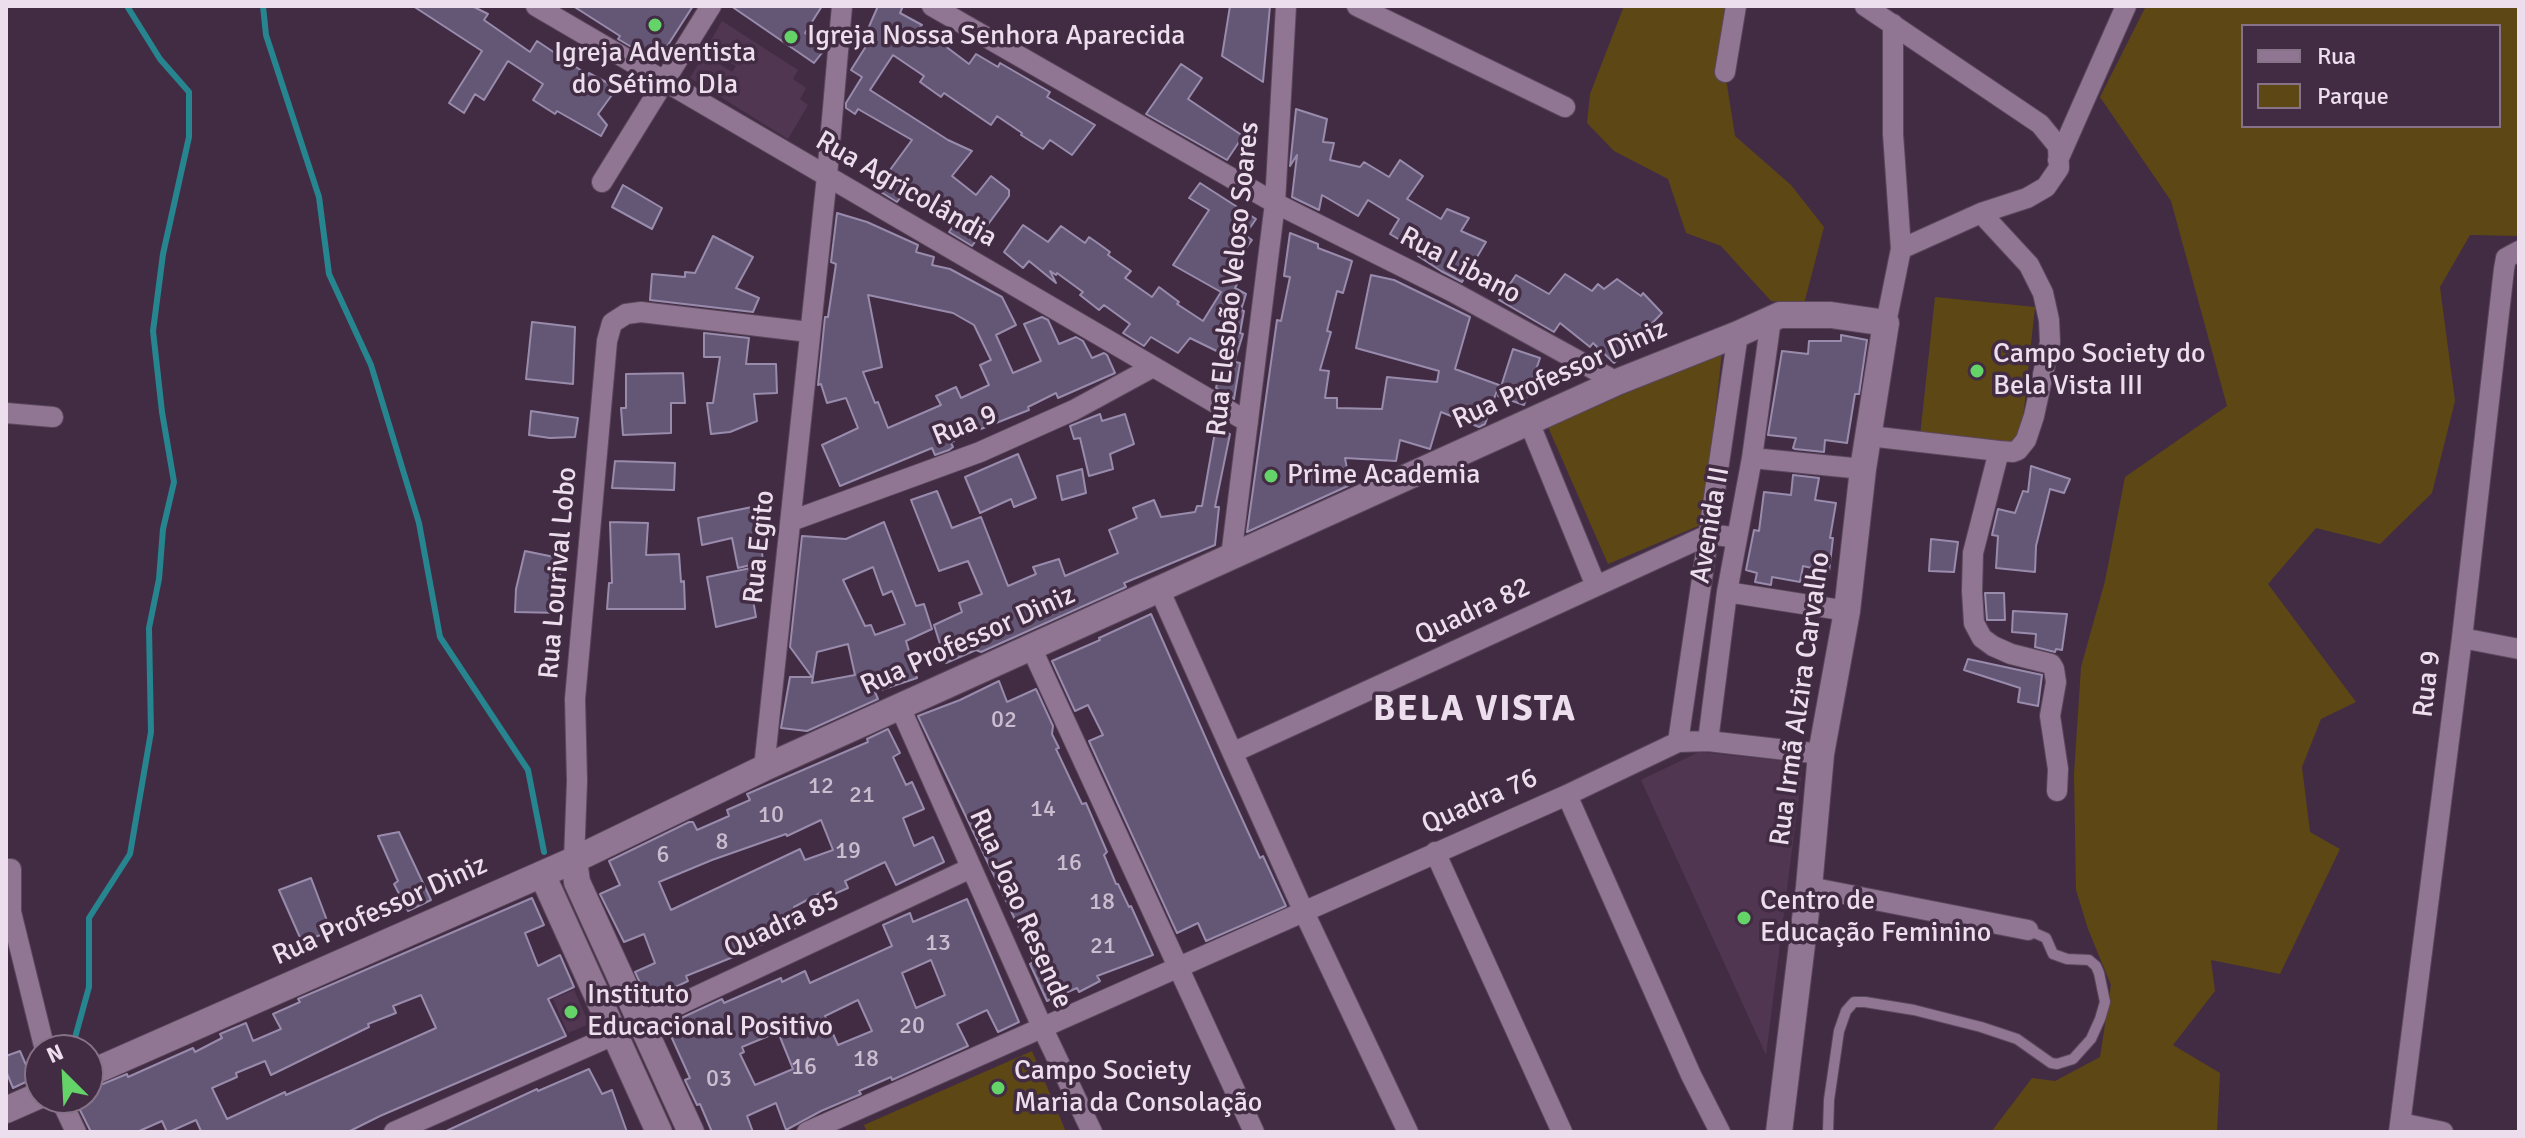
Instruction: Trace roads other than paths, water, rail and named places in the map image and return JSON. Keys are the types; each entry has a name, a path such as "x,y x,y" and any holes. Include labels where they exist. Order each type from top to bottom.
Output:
{"street":[{"name":"Rua Agricolândia","path":"536,6 1248,422"},
{"path":"602,182 711,6"},
{"name":"Rua Egito","path":"764,768 842,6"},
{"name":"Rua Libano","path":"932,6 1275,203 1453,292 1617,382"},
{"name":"Rua Elesbão Veloso Soares","path":"1231,557 1275,203 1286,6"},
{"path":"1357,6 1565,107"},
{"path":"1725,72 1736,6"},
{"path":"1865,6 2040,124 2058,146 2059,168 2046,187 2027,198 1981,213 1901,249"},
{"path":"2058,160 2126,6"},
{"path":"1886,323 1901,249 1893,134 1893,24"},
{"path":"1869,436 2009,453 2018,450 2029,434 2050,342 2049,320 2043,293 2029,265 1981,213"},
{"name":"Rua 9","path":"2400,1128 2462,638 2504,269 2506,258 2519,251"},
{"name":"Rua Lourival Lobo","path":"574,860 577,781 575,699 609,332 617,318 641,312 809,332"},
{"name":"Rua Professor Diniz","path":"104,1067 574,860 764,768 1617,382 1786,313 1831,315 1886,323"},
{"name":"Avenida II","path":"1708,741 1727,592 1752,458 1771,319"},
{"name":"Rua Irmã Alzira Carvalho","path":"1779,1132 1809,887 1821,754 1847,611 1863,469 1886,323"},
{"name":"Avenida II","path":"1678,742 1738,334"},
{"name":"Rua 9","path":"791,521 980,452 1074,410 1153,367"},
{"path":"6,413 53,417"},
{"path":"1529,422 1596,586"},
{"path":"1999,451 1973,553 1974,623 1982,638 1993,646 2051,664 2054,669 2056,682 2050,716 2058,769 2057,791"},
{"path":"1752,458 1863,469"},
{"path":"1710,534 1737,538"},
{"name":"Quadra 82","path":"1234,752 1710,534"},
{"path":"1159,589 1303,910 1408,1132"},
{"path":"1727,592 1847,611"},
{"path":"2462,638 2519,649"},
{"path":"1031,647 1254,1132"},
{"name":"Rua Joao Resende","path":"900,707 1092,1132"},
{"path":"1678,742 1708,741 1821,754"},
{"name":"Quadra 76","path":"807,1132 1567,795 1678,742"},
{"path":"1567,795 1691,1075 1720,1132"},
{"path":"1435,852 1562,1132"},
{"path":"574,860 577,882 691,1132"},
{"name":"Quadra 85","path":"394,1132 616,1034 971,868"},
{"path":"9,869 11,912 41,1034"},
{"path":"542,874 659,1132"},
{"path":"1809,887 2028,930"},
{"path":"2400,1128 2443,1132"}],"lane":[{"path":"1828,1132 1829,1100 1839,1031 1849,1004 1854,1002 1914,1010 1981,1027 2017,1039 2051,1063 2073,1059 2091,1039 2100,1019 2105,1002 2099,973 2089,960 2067,959 2053,954 2046,938 2028,930"}],"waterway":[{"path":"76,1034 89,987 89,918 130,854 151,732 149,628 159,579 163,529 174,482 153,331 163,254 189,137 189,92 160,59 127,6"},
{"path":"263,6 266,35 319,197 329,274 371,365 419,523 440,637 528,770 544,852"}],"place":[{"name":"Igreja Adventista do Sétimo DIa","path":"655,25"},
{"name":"Igreja Nossa Senhora Aparecida","path":"791,37"},
{"name":"Campo Society do Bela Vista III","path":"1977,371"},
{"name":"Prime Academia","path":"1271,476"},
{"name":"Centro de Educação Feminino","path":"1744,918"},
{"name":"Instituto Educacional Positivo","path":"571,1012"},
{"name":"Campo Society Maria da Consolação","path":"998,1088"}],"district":[{"name":"BELA VISTA","path":"1475,711"}]}
